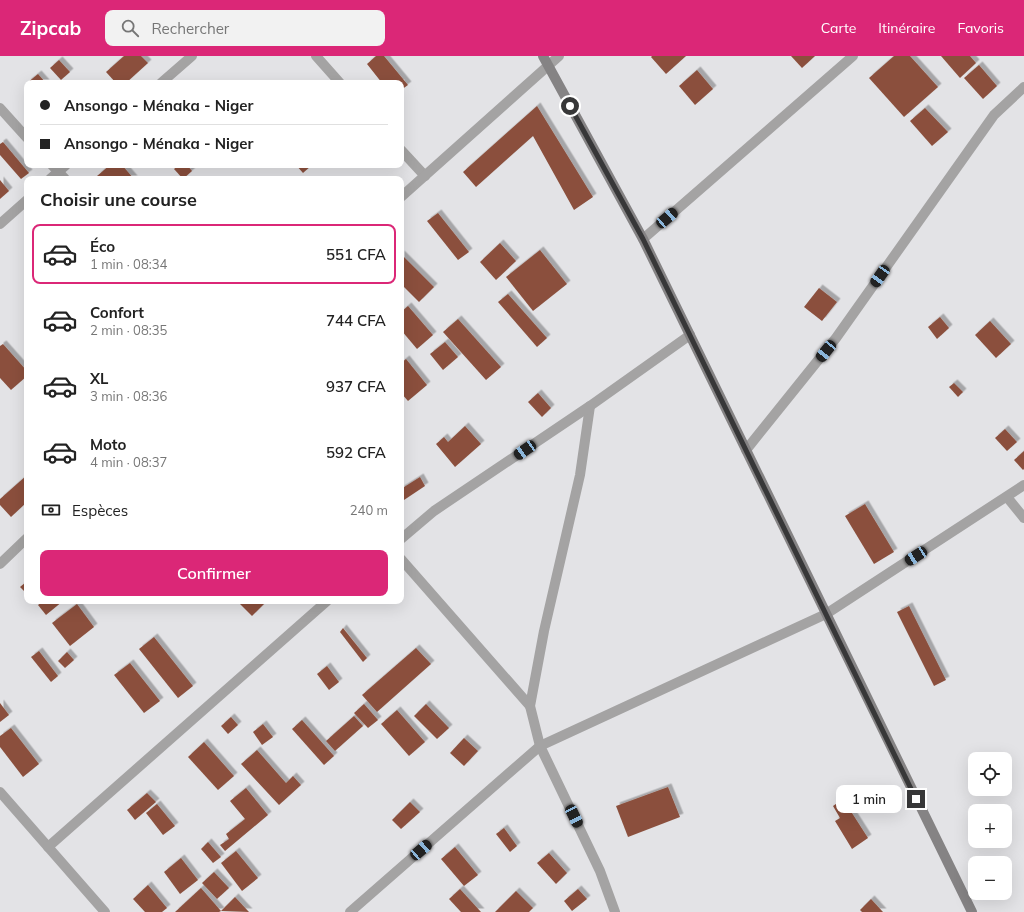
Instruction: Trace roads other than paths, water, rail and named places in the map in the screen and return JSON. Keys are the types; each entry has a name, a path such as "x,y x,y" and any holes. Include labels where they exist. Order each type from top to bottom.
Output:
{"main road":[{"path":"543,56 643,239 972,912"}],"street":[{"path":"164,80 192,56"},
{"path":"316,56 337,80"},
{"path":"404,194 559,56"},
{"path":"643,239 853,56"},
{"path":"746,450 836,338 994,115 1024,87"},
{"path":"0,108 24,135"},
{"path":"404,153 425,176"},
{"path":"0,224 24,203"},
{"path":"404,536 434,511 590,406 690,335"},
{"path":"590,406 580,475 544,630 530,706 540,746 600,871 616,912"},
{"path":"350,912 540,746 826,614 1024,486"},
{"path":"1007,497 1024,518"},
{"path":"0,565 24,542"},
{"path":"404,562 530,706"},
{"path":"48,847 324,604"},
{"path":"0,792 105,912"}]}
